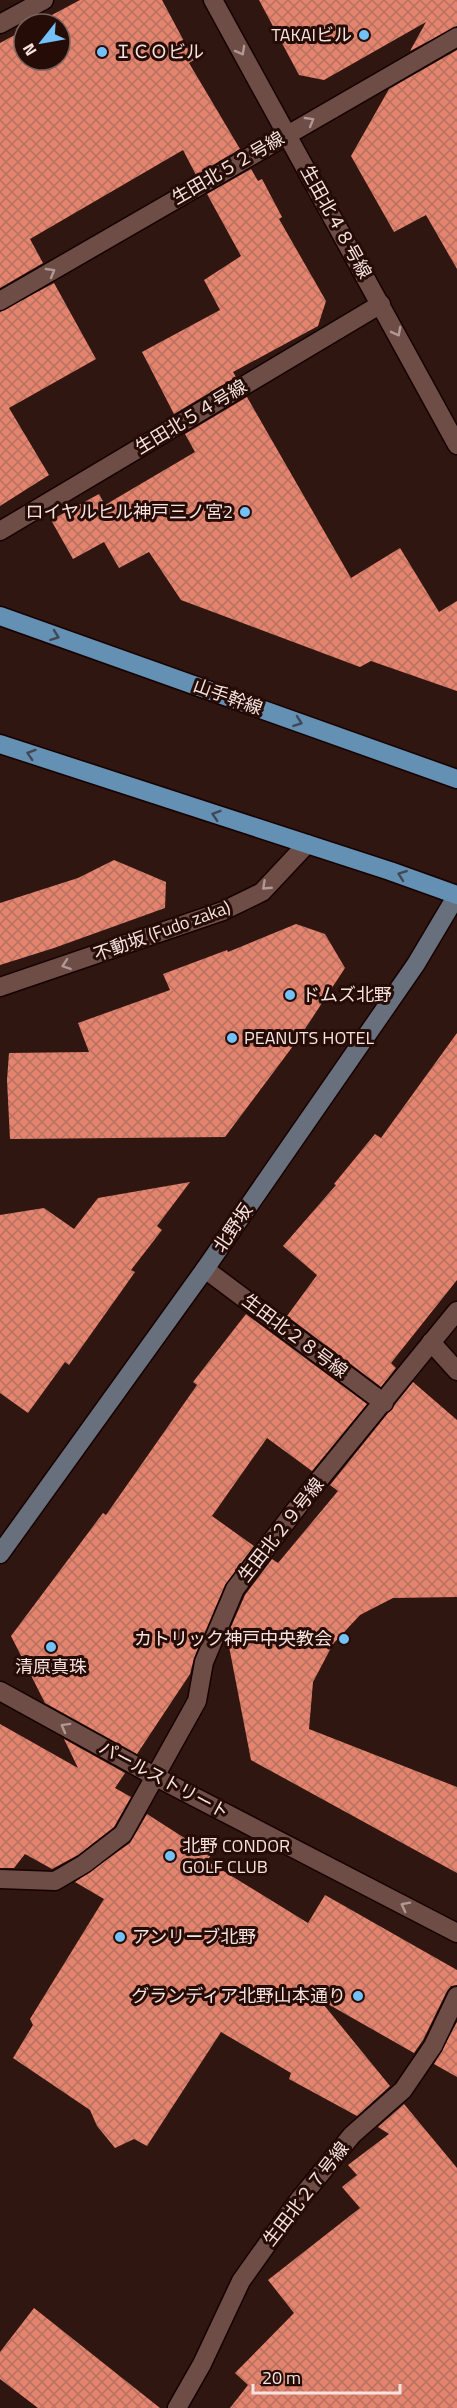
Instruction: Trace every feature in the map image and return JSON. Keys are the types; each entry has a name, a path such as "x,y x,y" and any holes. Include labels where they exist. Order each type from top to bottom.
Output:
{"main road":[{"name":"山手幹線","path":"0,616 457,779"},
{"path":"0,744 457,895"}],"street":[{"path":"0,24 44,0"},
{"name":"生田北４８号線","path":"213,0 457,445"},
{"name":"生田北５２号線","path":"0,301 457,37"},
{"name":"生田北５４号線","path":"0,531 381,304"},
{"name":"不動坂 (Fudo zaka)","path":"0,987 223,911 262,891 307,844"},
{"name":"北野坂","path":"0,1554 205,1269 416,964 457,895"},
{"name":"生田北２８号線","path":"205,1269 384,1403"},
{"name":"生田北２９号線","path":"0,1879 55,1881 84,1864 123,1834 197,1701 204,1662 235,1589 306,1496 457,1311"},
{"path":"431,1342 457,1371"},
{"name":"パールストリート","path":"0,1691 156,1777 457,1933"},
{"name":"生田北２７号線","path":"177,2408 202,2364 241,2281 296,2205 352,2134 403,2090 433,2046 457,1996"}],"building":[{"path":"80,0 162,0 194,60 189,63 240,149 196,175 183,150 30,239 43,263 0,288 0,43 12,36 12,72 72,72 72,12 58,12"},
{"path":"259,0 457,0 457,26 410,51 426,22 324,80 299,75"},
{"path":"457,50 457,269 426,215 394,232 351,156 389,89"},
{"path":"251,169 258,181 262,179 282,217 279,219 326,301 318,326 233,372 236,377 174,414 142,352 220,310 204,280 241,256 207,194"},
{"path":"54,283 96,359 9,408 49,475 0,506 0,312"},
{"path":"247,397 351,578 400,548 439,612 457,601 457,691 371,661 360,667 181,600 149,552 119,568 104,542 73,559 51,520 99,494 105,505 195,452 185,434"},
{"path":"114,860 166,882 165,908 0,965 0,903 78,878"},
{"path":"296,924 325,934 345,968 299,1038 225,1137 10,1139 7,1080 9,1053 89,1052 78,1023 170,990 163,974 227,950 228,952"},
{"path":"457,1033 457,1280 391,1363 396,1368 381,1387 287,1316 317,1275 283,1246 336,1185 334,1184 375,1134 381,1138"},
{"path":"190,1182 157,1226 162,1230 131,1270 135,1272 69,1365 65,1362 28,1413 0,1393 0,1215 44,1208 74,1229 98,1198"},
{"path":"246,1314 367,1404 312,1471 267,1438 212,1516 254,1546 225,1585 194,1658 190,1674 137,1754 45,1703 11,1636 103,1513 106,1515 197,1385 193,1382"},
{"name":"カトリック神戸中央教会","path":"413,1382 457,1420 457,1597 393,1598 360,1615 333,1644 313,1682 309,1729 457,1787 457,1873 251,1760 227,1636 245,1595 272,1559 278,1563 338,1491 330,1485"},
{"path":"0,1724 78,1768 64,1739 125,1773 115,1788 131,1797 114,1827 78,1855 52,1869 25,1854 14,1868 0,1868"},
{"path":"147,1814 211,1855 207,1861 308,1923 325,1895 457,1970 457,1985 451,1986 447,1991 423,2040 414,2053 319,1999 390,2086 357,2116 289,2079 291,2073 221,2032 147,2146 134,2139 115,2148 97,2126 90,2110 13,2058 33,2025 30,2019 104,1899 75,1882 130,1843"},
{"path":"457,2022 457,2077 434,2064"},
{"path":"404,2104 457,2168 457,2408 230,2408 248,2385 235,2373 294,2313 268,2280 360,2208 342,2187 357,2175 348,2165 389,2134 378,2127"},
{"path":"34,2308 160,2408 38,2408 0,2379 0,2352"}],"place":[{"name":"TAKAIビル","path":"364,35"},
{"name":"ＩＣＯビル","path":"102,52"},
{"name":"ロイヤルヒル神戸三ノ宮2","path":"245,512"},
{"name":"ドムズ北野","path":"290,995"},
{"name":"PEANUTS HOTEL","path":"232,1038"},
{"name":"カトリック神戸中央教会","path":"344,1639"},
{"name":"清原真珠","path":"51,1647"},
{"name":"北野 CONDOR GOLF CLUB","path":"170,1856"},
{"name":"アンリーブ北野","path":"120,1937"},
{"name":"グランディア北野山本通り","path":"358,1996"}]}
